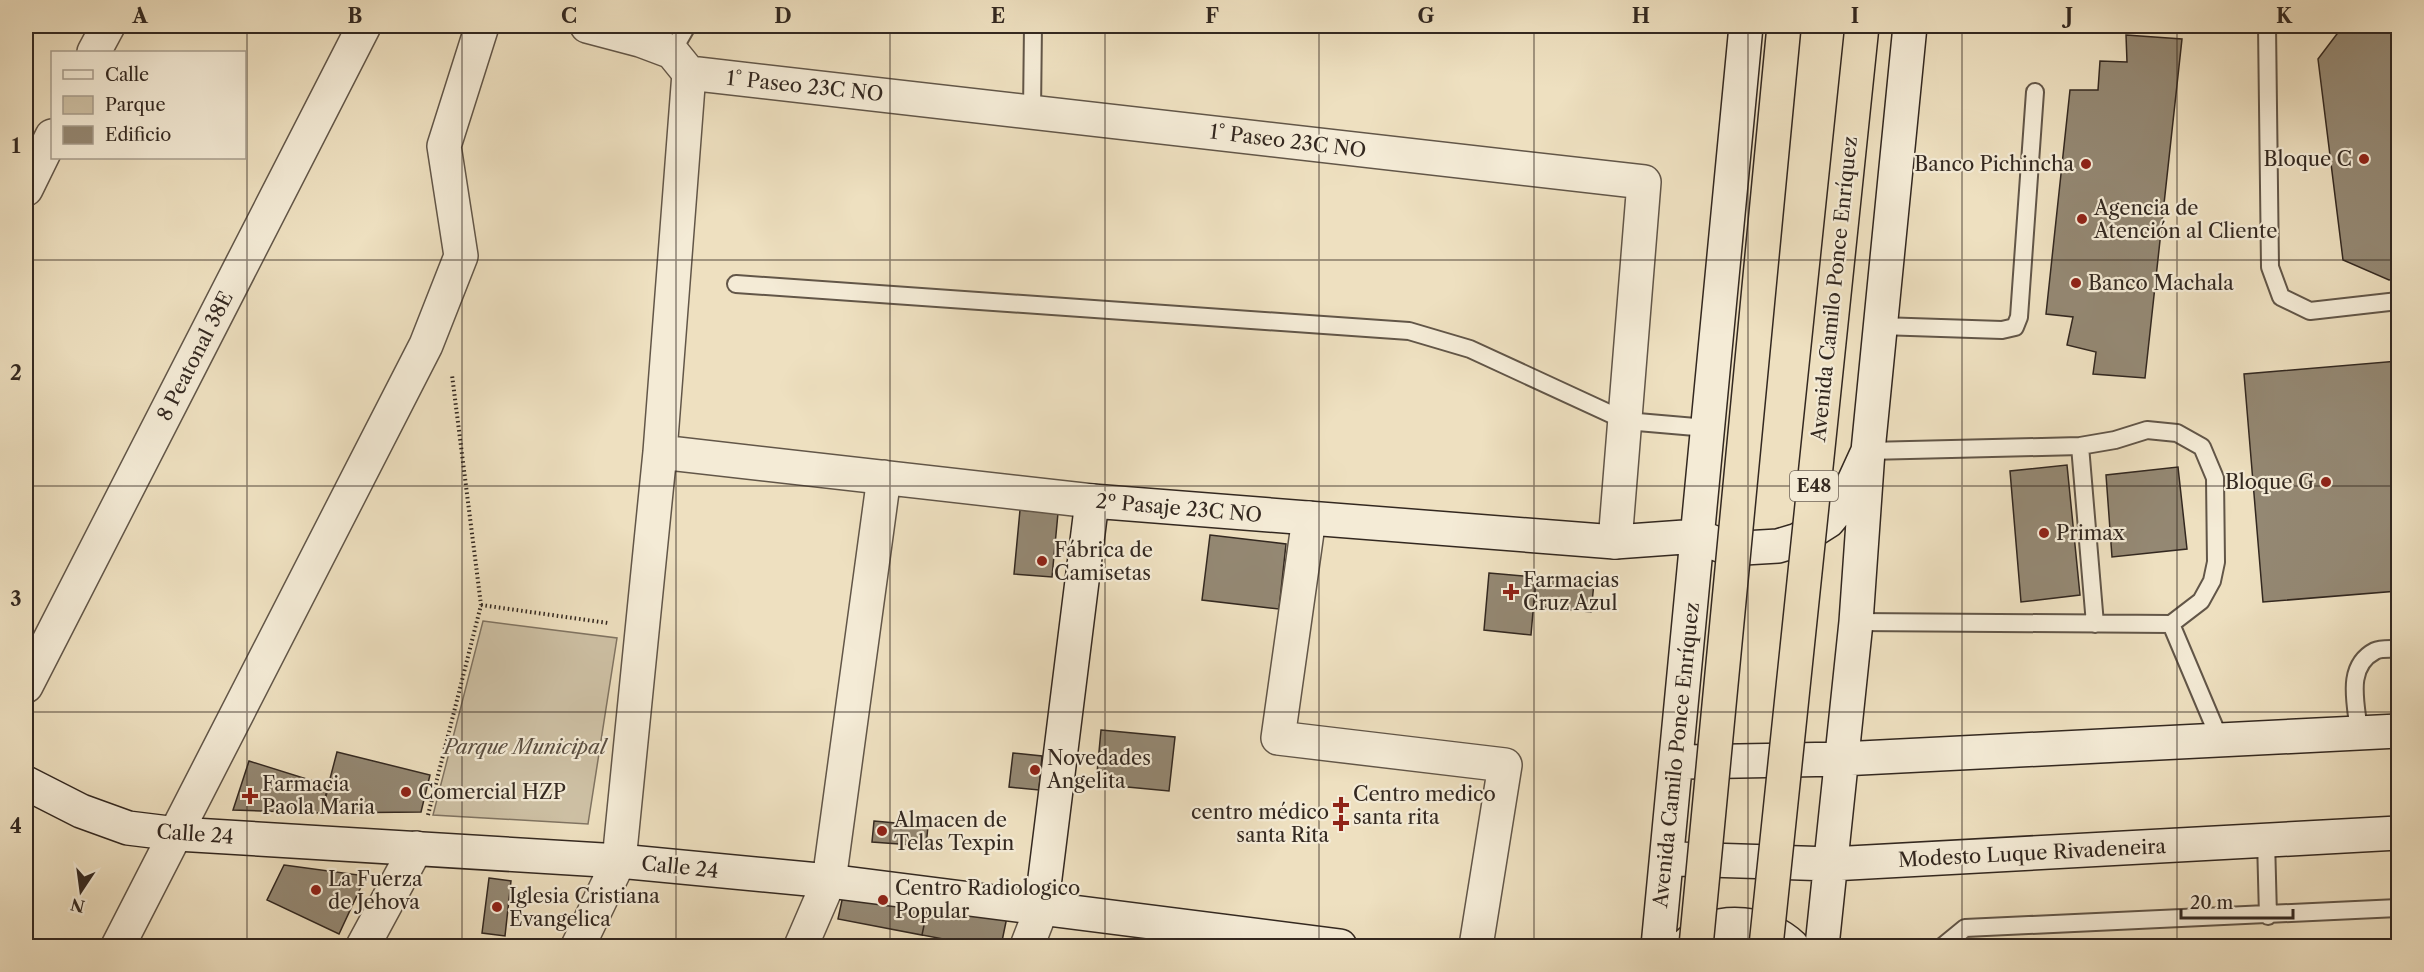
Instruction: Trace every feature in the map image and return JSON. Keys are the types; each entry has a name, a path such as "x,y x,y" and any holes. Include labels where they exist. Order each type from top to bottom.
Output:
{"main road":[{"name":"Avenida Camilo Ponce Enríquez","path":"1696,946 1784,26"},
{"name":"Avenida Camilo Ponce Enríquez","path":"1766,946 1862,26"}],"street":[{"path":"95,51 108,26"},
{"name":"8 Peatonal 38E","path":"26,686 364,26"},
{"path":"118,946 419,360 461,256 444,146 482,26"},
{"name":"1° Paseo 23C NO","path":"587,26 616,36 683,50 1032,111 1644,182 1615,542"},
{"name":"Avenida Camilo Ponce Enríquez","path":"1658,946 1746,26"},
{"name":"E48","path":"1822,946 1856,622 1868,451 1910,26"},
{"path":"578,946 619,861 660,452 683,50"},
{"path":"26,189 51,138"},
{"path":"1698,536 1722,546 1744,548 1778,546 1798,540 1828,521 1846,499 1868,451"},
{"name":"2º Pasaje 23C NO","path":"660,452 1092,501 1615,542 1698,536"},
{"path":"801,946 829,881 884,477"},
{"path":"1027,946 1041,910 1092,501"},
{"path":"1309,518 1278,738 1505,765 1476,946"},
{"path":"1674,762 1841,759 2398,732"},
{"name":"Calle 24","path":"26,783 81,812 128,828 177,834 619,861 829,881 1041,910 1340,946"},
{"name":"Modesto Luque Rivadeneira","path":"1666,858 1831,864 2398,833"},
{"path":"363,946 420,848"},
{"path":"1685,946 1707,930 1744,924 1780,935 1792,946"}],"lane":[{"path":"1032,111 1033,26"},
{"path":"2266,26 2270,267 2281,297 2310,311 2398,301"},
{"path":"1880,326 2002,330 2015,327 2019,317 2035,92"},
{"path":"736,284 1409,331 1470,349 1626,421 1707,428"},
{"path":"1856,622 2171,624 2201,601 2212,581 2216,562 2214,478 2202,447 2177,433 2147,430 2115,440 2080,446 1868,451"},
{"path":"2080,446 2096,624"},
{"path":"2171,624 2220,740"},
{"path":"2359,734 2353,681 2360,665 2376,650 2398,649"},
{"path":"2266,840 2268,916"},
{"path":"1943,946 1965,928 2268,916 2398,908"}],"path":[{"path":"419,360 452,370 481,605 420,848"},
{"path":"481,605 643,628"}],"green space":[{"name":"Parque Municipal","path":"483,621 617,638 588,824 433,815"}],"building":[{"name":"Bloque C","path":"2343,26 2398,26 2398,279 2389,280 2343,260 2318,59"},
{"path":"2126,35 2182,39 2145,378 2093,374 2096,352 2067,345 2073,317 2046,314 2070,90 2098,90 2100,61 2127,62"},
{"name":"Bloque G","path":"2398,361 2398,591 2263,602 2244,374"},
{"name":"Primax","path":"2067,465 2080,595 2021,602 2010,471"},
{"path":"2178,467 2187,549 2112,557 2106,475"},
{"path":"1020,510 1058,513 1052,577 1014,574"},
{"path":"1210,535 1286,544 1279,609 1202,600"},
{"name":"Farmacias Cruz Azul","path":"1489,573 1536,577 1531,635 1484,630"},
{"path":"1536,577 1594,583 1591,612 1534,606"},
{"path":"1101,730 1175,737 1169,791 1096,784"},
{"path":"337,752 430,775 421,812 321,813"},
{"path":"1013,753 1042,756 1039,790 1009,787"},
{"path":"249,761 329,786 321,813 233,810"},
{"path":"874,821 928,826 926,846 872,842"},
{"name":"La Fuerza de Jehova","path":"284,865 366,876 339,934 267,900"},
{"name":"Iglesia Cristiana Evangelica","path":"489,878 511,881 505,936 482,933"},
{"path":"845,886 929,901 922,935 838,919"},
{"path":"929,901 1007,917 1001,946 980,946 922,935"},
{"path":"2398,942 2398,946 2344,946"}],"place":[{"name":"Bloque C","path":"2364,159"},
{"name":"Banco Pichincha","path":"2086,164"},
{"name":"Agencia de Atención al Cliente","path":"2082,219"},
{"name":"Banco Machala","path":"2076,283"},
{"name":"Bloque G","path":"2326,482"},
{"name":"Primax","path":"2044,533"},
{"name":"Fábrica de Camisetas","path":"1042,561"},
{"name":"Farmacias Cruz Azul","path":"1511,592"},
{"name":"Novedades Angelita","path":"1035,770"},
{"name":"Comercial HZP","path":"406,792"},
{"name":"Farmacia Paola Maria","path":"250,796"},
{"name":"Centro medico santa rita","path":"1341,805"},
{"name":"centro médico santa Rita","path":"1341,823"},
{"name":"Almacen de Telas Texpin","path":"882,831"},
{"name":"La Fuerza de Jehova","path":"316,890"},
{"name":"Centro Radiologico Popular","path":"883,900"},
{"name":"Iglesia Cristiana Evangelica","path":"497,907"}]}
